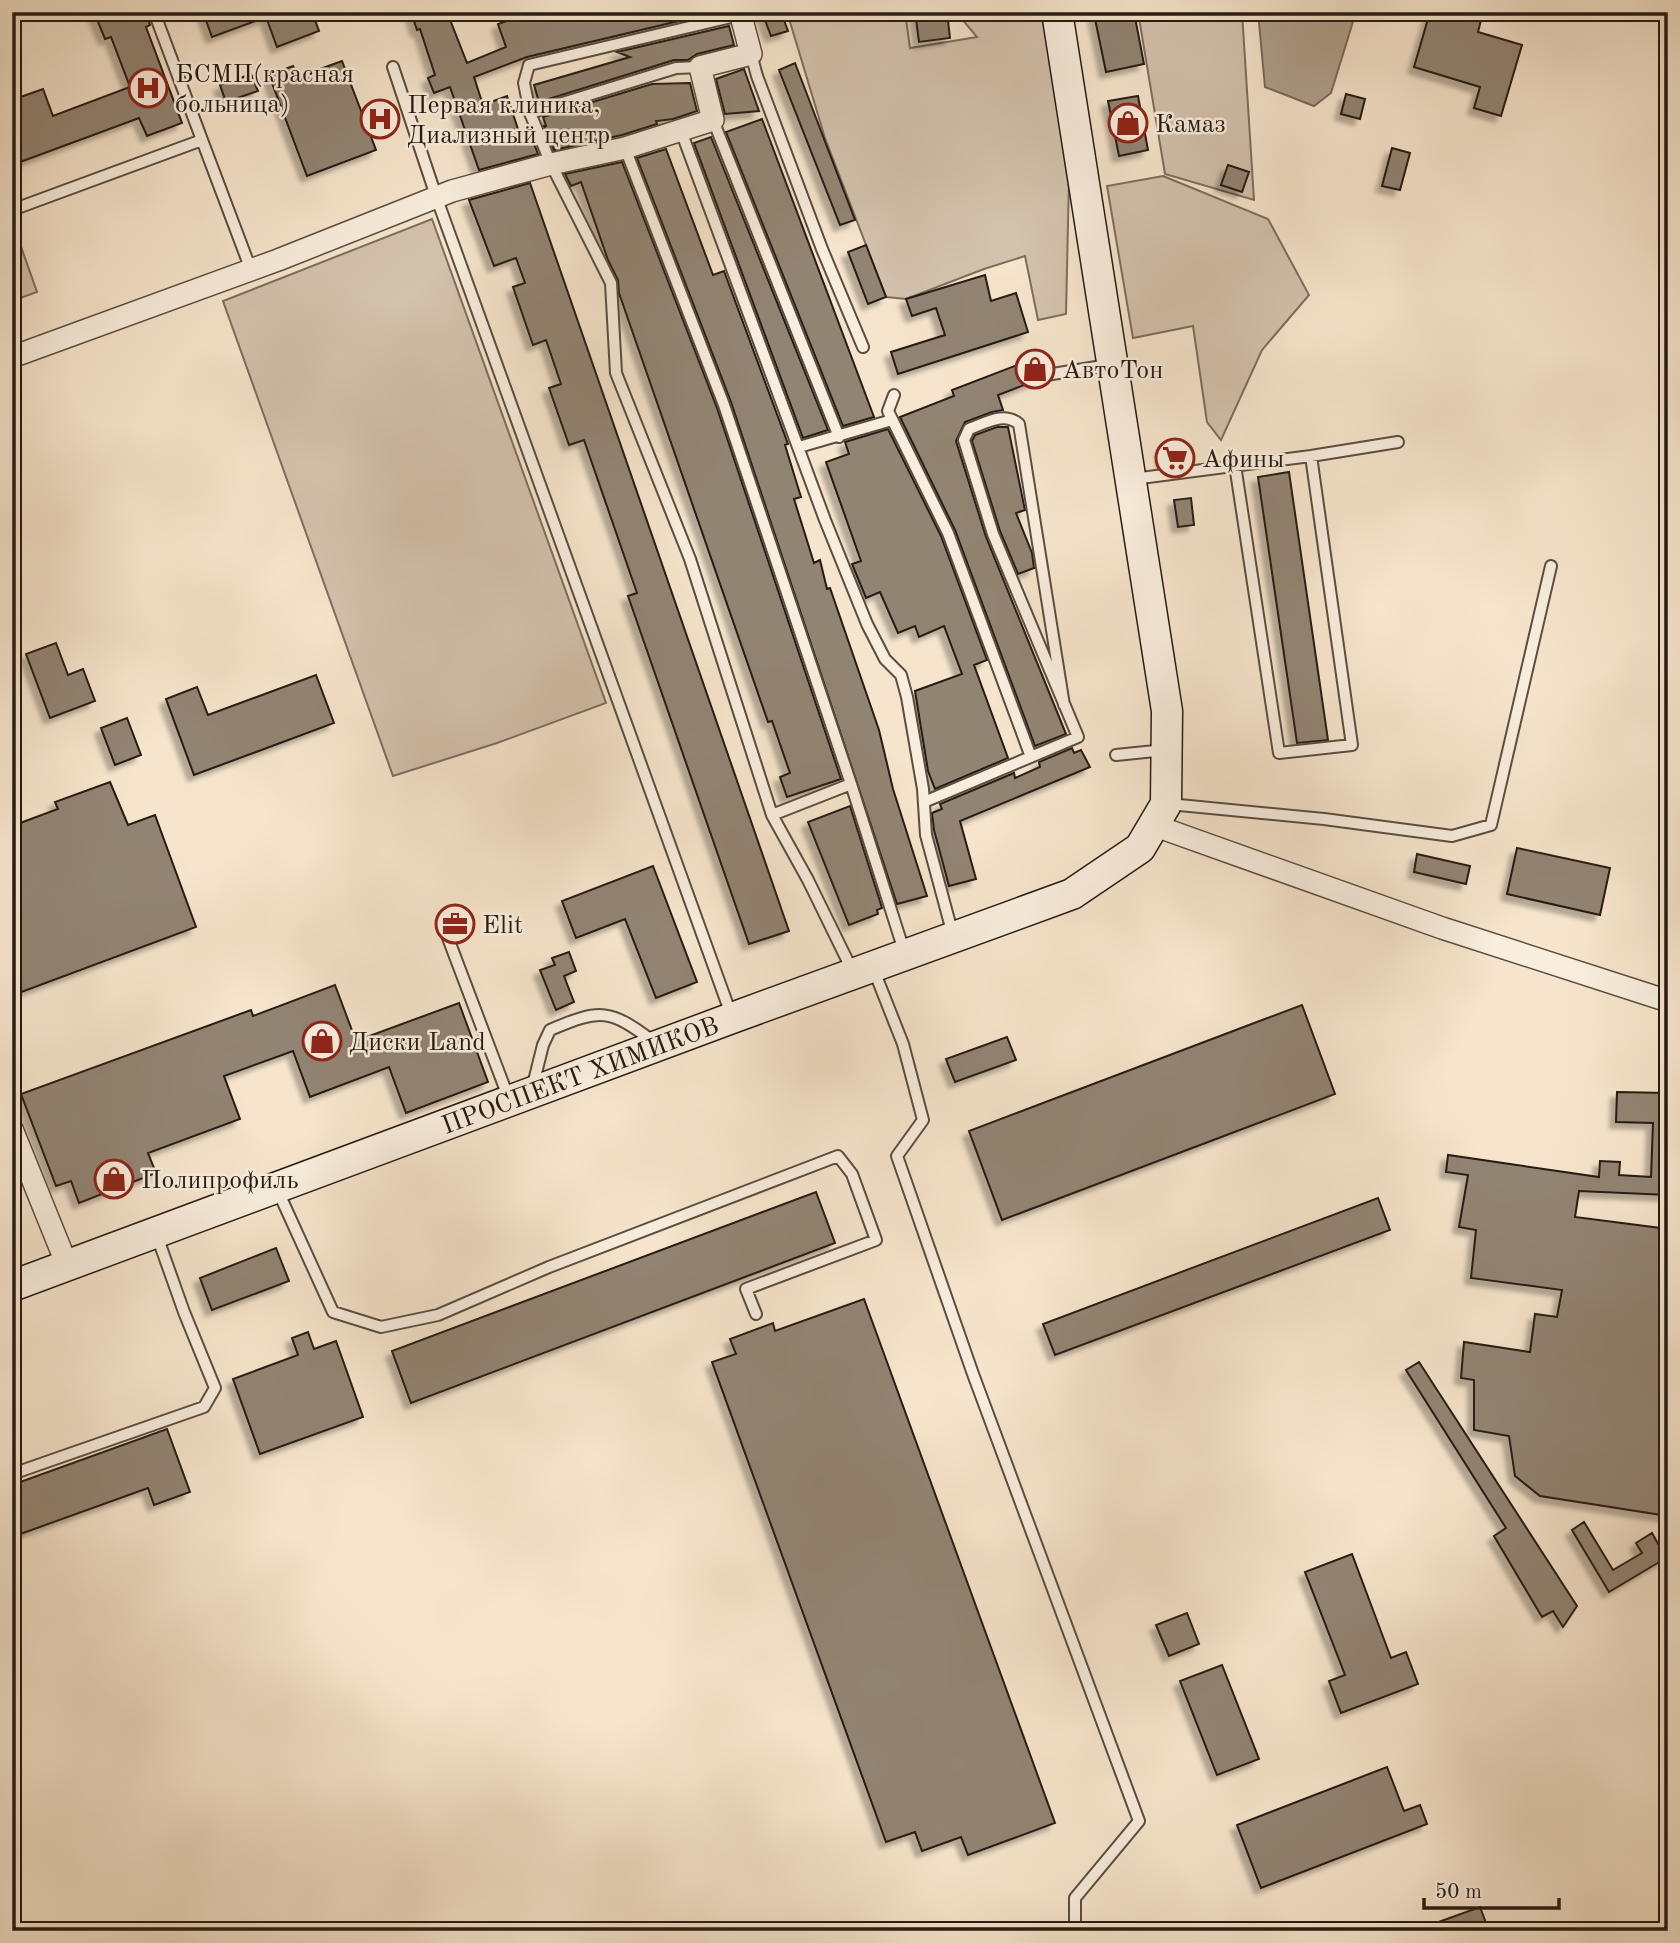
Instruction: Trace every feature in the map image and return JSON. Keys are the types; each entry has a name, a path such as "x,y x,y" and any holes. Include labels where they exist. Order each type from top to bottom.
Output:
{"main road":[{"path":"1057,12 1167,711 1167,750 1153,826"},
{"name":"ПРОСПЕКТ ХИМИКОВ","path":"12,1286 1072,894 1153,826"}],"street":[{"path":"12,357 251,270 452,191 551,164 625,148 713,120 700,67 751,54 740,14"},
{"path":"1153,826 1442,928 1668,1001"},
{"path":"12,1129 66,1265"}],"lane":[{"path":"154,12 251,270"},
{"path":"740,14 529,65 524,83 530,113 551,164 611,283 616,373 690,559 772,815 903,1044 923,1120 897,1156 973,1374 1139,1821 1075,1898 1075,1931"},
{"path":"751,54 813,224 863,347"},
{"path":"393,67 437,198 732,1018"},
{"path":"530,113 676,68 700,67"},
{"path":"713,120 839,437"},
{"path":"681,131 867,624 885,659 901,675 924,802 926,835 953,938"},
{"path":"12,210 201,140"},
{"path":"625,148 724,405 905,956"},
{"path":"1045,375 1112,365"},
{"path":"894,395 888,411 948,533 1031,757"},
{"path":"924,802 1078,737 1064,705 993,534 964,440 969,429 1003,417 1013,418 1019,424 1064,705"},
{"path":"799,447 892,420"},
{"path":"1130,480 1398,442"},
{"path":"1236,465 1279,753 1352,746 1311,456"},
{"path":"1153,826 1311,818 1452,836 1491,825 1551,566"},
{"path":"1116,755 1167,750"},
{"path":"772,815 850,784"},
{"path":"448,938 520,1097"},
{"path":"520,1097 550,1030 571,1021 601,1014 623,1019 659,1045"},
{"path":"277,1189 333,1312 381,1327 438,1315 549,1267 838,1156 852,1174 876,1240 746,1289 756,1314"},
{"path":"12,1474 204,1407 215,1388 156,1233"}],"shaded area":[{"path":"787,12 905,12 910,48 977,37 956,12 1045,12 1069,179 1066,314 1038,320 1025,256 906,299 886,297 825,138"},
{"path":"1138,12 1242,12 1254,200 1165,174"},
{"path":"1258,12 1356,12 1331,93 1314,106 1265,87"},
{"path":"1163,176 1268,219 1309,295 1262,350 1221,440 1207,422 1193,326 1133,338 1107,186"},
{"path":"432,219 606,703 497,743 393,776 223,301"},
{"path":"12,221 37,292 12,301"}],"building":[{"name":"БСМП(красная больница)","path":"94,12 146,12 150,25 146,27 182,123 147,136 139,118 12,165 12,100 43,89 53,116 130,87 111,37 105,39"},
{"path":"203,12 312,12 319,31 277,47 266,17 212,37"},
{"path":"411,12 447,12 467,63 506,47 498,24 532,12 637,12 638,17 652,12 717,12 527,57 474,77 483,105 507,96 520,135 529,131 538,154 479,170 450,87 434,93 428,78 435,75 420,29 417,30"},
{"path":"762,12 781,12 788,31 771,36"},
{"path":"915,12 947,12 950,38 919,42"},
{"path":"1134,12 1144,64 1106,72 1094,14"},
{"path":"1430,12 1483,12 1478,32 1522,45 1501,116 1474,108 1480,87 1414,67"},
{"path":"729,26 734,45 697,54 688,60 674,60 539,102 534,85 630,57 617,52"},
{"path":"342,61 376,150 307,176 269,75 293,66 298,77"},
{"path":"795,63 855,220 840,225 779,70"},
{"path":"744,69 759,111 725,114 716,79"},
{"path":"251,74 258,91 226,102 220,85"},
{"path":"690,83 697,111 656,121 657,124 622,135 554,150 544,126 543,117 652,84"},
{"path":"1346,94 1365,99 1360,119 1341,114"},
{"path":"1138,96 1148,150 1119,156 1108,101"},
{"path":"762,119 874,417 843,426 726,132"},
{"path":"711,137 828,430 803,438 694,143"},
{"path":"1392,148 1410,153 1400,190 1382,186"},
{"path":"666,149 713,275 724,271 788,444 785,445 801,497 794,499 814,563 820,560 827,589 830,588 879,730 893,789 927,896 897,904 731,402 637,158"},
{"path":"622,162 717,408 841,779 787,797 780,777 790,773 772,721 768,722 619,293 618,280 608,260 581,182 571,186 565,174"},
{"path":"1228,165 1249,172 1242,192 1221,185"},
{"path":"530,183 789,931 749,944 628,596 637,593 584,440 569,445 549,388 561,384 546,340 533,345 513,287 525,283 516,258 494,266 469,200"},
{"path":"866,245 886,297 868,304 848,252"},
{"path":"985,275 991,301 1016,293 1028,332 898,374 891,352 945,335 936,308 912,316 906,299"},
{"path":"1033,359 1040,379 998,395 1003,410 965,422 956,441 986,537 1066,734 1035,746 955,530 900,417 954,396 952,390"},
{"path":"997,427 1008,427 1025,510 1016,513 1032,553 1034,568 1018,574 1000,531 972,441 975,435"},
{"path":"888,429 941,536 987,660 974,665 1008,758 935,789 928,771 915,691 962,674 944,626 919,637 915,626 898,633 880,592 866,598 852,564 861,561 826,462 849,454 845,442"},
{"name":"Афины","path":"1185,446 1187,464 1164,467 1162,449"},
{"path":"1289,472 1328,740 1297,743 1258,477"},
{"path":"1191,498 1194,525 1178,527 1174,500"},
{"path":"56,643 68,675 83,669 95,701 50,718 26,654"},
{"path":"316,675 334,723 194,775 166,699 197,687 208,715"},
{"path":"127,718 141,755 115,765 101,728"},
{"path":"1072,748 1074,753 1081,750 1090,767 960,821 976,879 949,886 932,813 942,809 940,804 1014,773 1015,778 1040,767 1039,762"},
{"path":"110,782 128,825 155,815 196,927 16,994 12,984 12,826 58,809 55,802"},
{"path":"850,806 882,908 877,910 878,914 849,925 808,822"},
{"path":"1517,848 1610,868 1600,915 1507,894"},
{"path":"1417,854 1470,866 1466,884 1414,872"},
{"path":"653,866 697,982 656,998 625,919 576,938 562,901"},
{"path":"569,952 576,971 564,976 574,1002 556,1010 540,970 555,965 552,958"},
{"path":"335,985 356,1041 459,1003 488,1082 406,1113 389,1067 310,1097 293,1051 224,1076 240,1119 148,1153 156,1173 79,1203 71,1181 56,1186 21,1094 251,1010 253,1016"},
{"path":"1302,1005 1335,1094 1002,1220 969,1131"},
{"path":"1007,1037 1016,1060 955,1082 946,1059"},
{"path":"1617,1092 1668,1093 1668,1195 1579,1191 1575,1217 1668,1229 1668,1516 1540,1496 1515,1476 1509,1436 1474,1430 1474,1380 1461,1378 1464,1342 1530,1352 1535,1314 1557,1317 1562,1290 1471,1278 1476,1230 1459,1227 1468,1175 1446,1172 1448,1155 1599,1177 1600,1161 1620,1162 1619,1175 1651,1177 1653,1123 1616,1122"},
{"path":"816,1192 835,1243 411,1403 392,1351"},
{"path":"1378,1198 1390,1230 1055,1355 1043,1324"},
{"path":"276,1248 289,1281 212,1310 200,1278"},
{"path":"864,1299 1055,1823 968,1855 961,1837 922,1851 915,1832 886,1842 712,1362 736,1354 730,1339 773,1323 775,1331"},
{"path":"308,1332 314,1349 336,1341 363,1417 260,1454 233,1379 298,1355 292,1338"},
{"path":"1419,1362 1577,1606 1563,1627 1553,1611 1542,1617 1494,1536 1506,1528 1406,1370"},
{"path":"167,1429 190,1492 154,1505 148,1488 12,1537 12,1485"},
{"path":"1584,1522 1613,1570 1642,1553 1636,1543 1652,1533 1666,1558 1609,1592 1572,1530"},
{"path":"1352,1554 1391,1658 1406,1652 1418,1684 1341,1713 1329,1681 1345,1675 1305,1572"},
{"path":"1187,1613 1199,1644 1169,1656 1156,1625"},
{"path":"1222,1665 1259,1759 1217,1775 1180,1681"},
{"path":"1387,1767 1404,1811 1420,1805 1427,1824 1261,1888 1237,1825"},
{"path":"1480,1907 1489,1931 1419,1929"}],"place":[{"name":"БСМП(красная больница)","path":"148,88"},
{"name":"Первая клиника, Диализный центр","path":"380,119"},
{"name":"Камаз","path":"1128,123"},
{"name":"АвтоТон","path":"1035,369"},
{"name":"Афины","path":"1175,458"},
{"name":"Elit","path":"455,924"},
{"name":"Диски Land","path":"322,1041"},
{"name":"Полипрофиль","path":"114,1179"}]}
